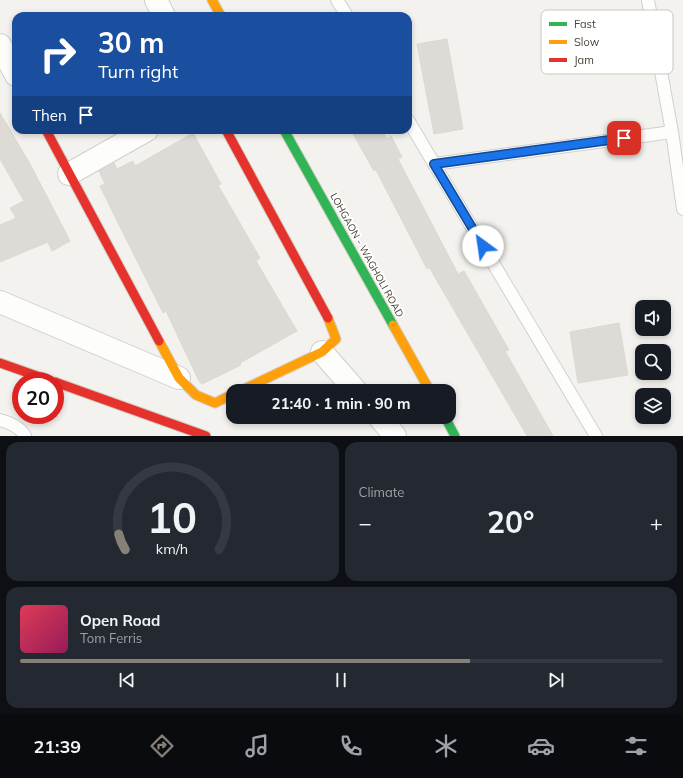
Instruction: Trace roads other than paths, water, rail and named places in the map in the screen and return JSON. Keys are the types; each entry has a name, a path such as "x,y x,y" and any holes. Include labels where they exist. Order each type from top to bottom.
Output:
{"street":[{"path":"156,0 162,12"},
{"path":"212,0 219,12"},
{"path":"0,45 12,68"},
{"path":"48,134 179,378 196,395 215,403 226,398"},
{"path":"69,174 140,134"},
{"path":"228,134 328,317 336,339 322,352 255,384"},
{"name":"LOHGAON - WAGHOLI ROAD","path":"286,134 426,384"},
{"path":"0,302 179,378"},
{"path":"322,352 350,384"},
{"path":"0,363 26,372"},
{"path":"64,385 206,436"},
{"path":"385,424 395,436"},
{"path":"448,424 455,436"}],"lane":[{"path":"337,0 344,12"},
{"path":"648,0 650,10"},
{"path":"661,74 672,132 683,209"},
{"path":"412,127 596,436"},
{"path":"434,164 672,132"},
{"path":"0,420 9,422 24,433 25,436"}]}
